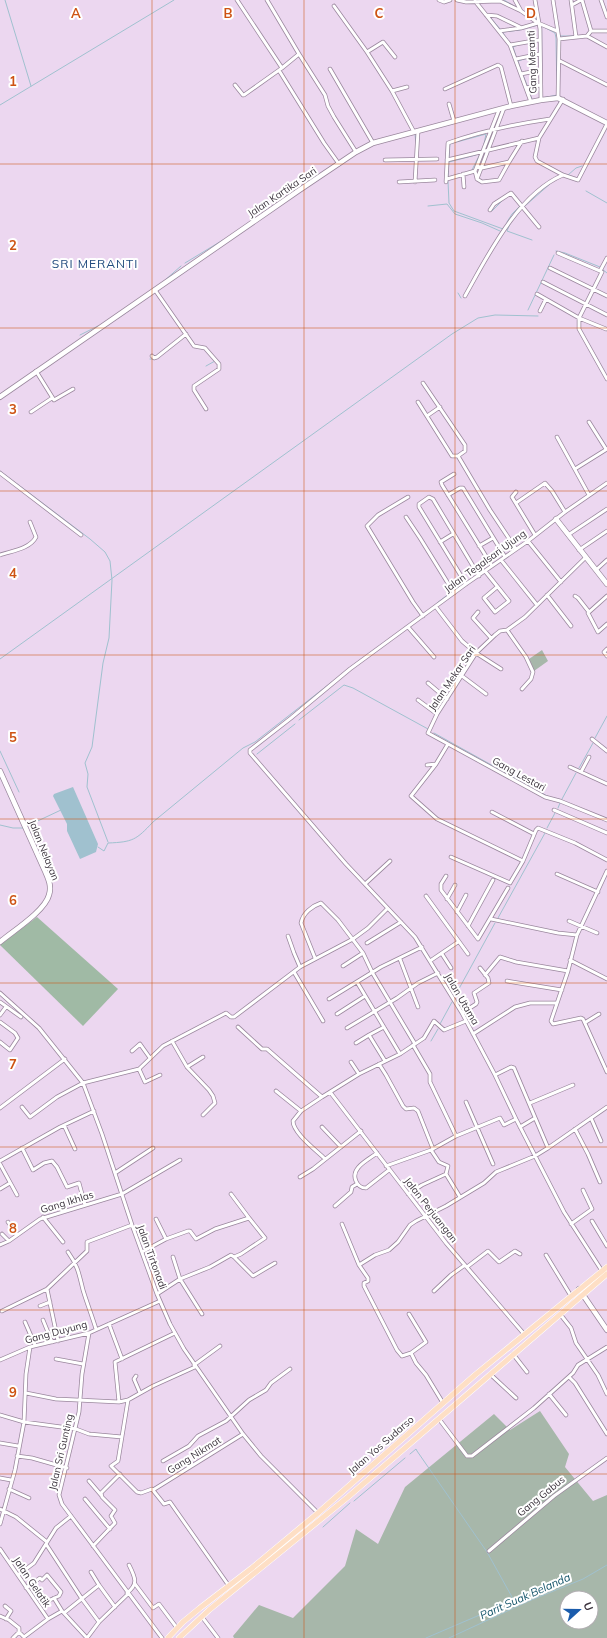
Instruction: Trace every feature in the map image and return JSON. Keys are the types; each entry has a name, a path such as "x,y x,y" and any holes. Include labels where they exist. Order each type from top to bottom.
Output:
{"main road":[{"name":"Jalan Yos Sudarso","path":"179,1638 202,1617 366,1482 584,1294 604,1273 607,1267"},
{"name":"Jalan Yos Sudarso","path":"168,1638 177,1628 215,1595 318,1513 524,1334 579,1289 604,1273"},
{"path":"360,1475 366,1482"}],"street":[{"path":"237,0 281,70 324,143 339,164"},
{"path":"267,0 325,95 328,106 356,152"},
{"path":"439,0 444,2 450,0"},
{"path":"457,0 462,2 500,1 521,11 538,23 557,31"},
{"path":"515,0 521,11"},
{"name":"Gang Meranti","path":"535,0 540,54 541,100"},
{"path":"553,0 559,39 561,99 540,138 536,159 563,175 578,180 607,123 561,99"},
{"path":"571,0 576,37"},
{"path":"572,5 581,0 591,31"},
{"path":"601,0 607,18"},
{"path":"474,1 510,45 531,102"},
{"path":"334,6 367,52 416,131 415,182"},
{"path":"486,15 497,16 521,28"},
{"path":"499,31 521,28 538,23"},
{"path":"591,31 607,31"},
{"path":"587,36 591,31"},
{"path":"559,39 587,36 607,47"},
{"path":"510,45 539,40"},
{"path":"367,52 382,42 395,57"},
{"path":"235,85 244,95 281,70 299,54"},
{"path":"516,59 540,54"},
{"path":"560,60 607,85"},
{"path":"445,89 498,65 501,67 511,106"},
{"path":"330,69 373,143"},
{"path":"521,74 540,70"},
{"path":"526,88 540,85"},
{"path":"392,91 407,87"},
{"name":"Jalan Kartika Sari","path":"0,397 356,152 373,143 511,106 541,100 561,99"},
{"path":"448,104 454,121"},
{"path":"477,179 497,129 502,109"},
{"path":"477,179 477,166 502,109"},
{"path":"476,171 463,174 447,181 448,143 492,130 550,119"},
{"path":"447,160 540,138"},
{"path":"477,179 482,182 499,181 522,142"},
{"path":"385,160 437,159"},
{"path":"477,166 482,168 509,162"},
{"path":"463,174 464,187"},
{"path":"465,296 503,231 522,206 554,179 563,175"},
{"path":"399,182 435,180"},
{"path":"490,210 494,204 510,193 539,227"},
{"path":"558,253 606,274"},
{"path":"607,258 594,289 579,318 579,329 607,379"},
{"path":"550,268 607,296"},
{"path":"544,282 607,315"},
{"path":"155,290 194,346 201,346 209,351 219,364 219,368 194,386 194,390 206,409"},
{"path":"537,294 579,318 606,329"},
{"path":"540,311 546,300"},
{"path":"152,356 154,358 157,357 186,334"},
{"path":"36,371 52,398"},
{"path":"418,402 452,456 458,456 465,452 465,447 423,383"},
{"path":"31,412 52,398 55,400 73,388"},
{"path":"427,416 440,407"},
{"path":"575,469 606,449 589,422"},
{"path":"557,437 589,495"},
{"path":"458,456 490,510 516,549"},
{"path":"0,473 81,535"},
{"path":"454,474 441,482 448,496 492,566"},
{"path":"516,503 545,483 552,491 565,512"},
{"name":"Jalan Tegalsari Ujung","path":"408,628 466,584 607,483"},
{"path":"448,496 463,488 505,557"},
{"path":"516,492 512,497 535,535"},
{"path":"408,497 378,515 367,526 423,616"},
{"path":"466,584 419,505 429,498 433,499 479,576"},
{"path":"568,535 607,509"},
{"path":"406,517 454,593"},
{"path":"556,519 585,558 607,584"},
{"path":"0,555 26,546 35,539 36,537 30,522"},
{"path":"579,550 607,531"},
{"path":"440,542 453,534"},
{"path":"479,546 493,538"},
{"path":"528,541 561,582"},
{"name":"Jalan Mekar Sari","path":"428,733 437,714 476,653 500,632 507,630 525,617 585,558"},
{"path":"501,560 537,605"},
{"path":"596,570 607,560"},
{"path":"485,571 509,601 495,612 484,598 497,587"},
{"path":"547,595 571,626"},
{"path":"575,596 589,612 588,614 598,632 607,624"},
{"path":"589,612 607,596"},
{"path":"436,607 462,642 501,669"},
{"path":"478,612 473,618 492,638"},
{"path":"408,628 434,657"},
{"name":"Jalan Utama","path":"408,628 350,669 250,750 250,753 422,947 462,1013 571,1224 604,1273"},
{"path":"507,630 526,657 533,672 531,679 522,689"},
{"path":"607,649 604,652 607,656"},
{"path":"462,676 486,694"},
{"path":"428,683 447,699"},
{"path":"418,700 437,714"},
{"name":"Gang Lestari","path":"428,733 545,797 560,801 607,820"},
{"path":"592,739 607,751"},
{"path":"448,744 436,764 411,796 437,819 523,861"},
{"path":"581,772 589,756"},
{"path":"427,765 436,764"},
{"path":"570,767 607,784"},
{"name":"Jalan Nelayan","path":"0,771 25,825 50,885 49,896 44,905 0,942"},
{"path":"554,810 607,833"},
{"path":"492,812 534,834"},
{"path":"451,857 510,884 523,861 537,828 541,828 575,843 607,860"},
{"path":"365,884 390,861"},
{"path":"607,872 577,935 568,971 551,1021 552,1023 581,1018 586,1022 607,1072"},
{"path":"557,874 598,892"},
{"path":"446,876 440,886 457,912 478,939 508,888"},
{"path":"468,926 493,880"},
{"path":"448,899 455,886"},
{"path":"426,896 468,954"},
{"path":"457,912 466,896"},
{"path":"315,958 301,923 304,915 308,911 319,903 323,903 353,939 363,954 430,1074 430,1082 456,1136"},
{"path":"22,1107 30,1117 56,1097 83,1083 139,1069 156,1051 172,1041 226,1013 231,1017 234,1017 300,967 353,939 368,928 387,909"},
{"path":"491,919 558,933 577,935"},
{"path":"569,921 597,933"},
{"path":"367,943 401,922"},
{"path":"288,936 300,967"},
{"path":"430,960 442,954 458,942"},
{"path":"329,999 372,972 422,947"},
{"path":"344,966 363,954"},
{"path":"442,954 451,968"},
{"path":"485,975 500,957 516,962 568,971"},
{"path":"400,959 418,1007"},
{"path":"570,960 607,979"},
{"path":"462,1013 477,1003 474,993 488,984 489,981 480,968"},
{"path":"294,972 323,1021"},
{"path":"347,1028 438,973"},
{"path":"507,981 562,990"},
{"path":"357,982 400,1054"},
{"path":"2,994 0,1000 5,1006 21,1017"},
{"name":"Jalan Tirtonadi","path":"2,994 39,1028 83,1083 157,1294 175,1333 195,1366 232,1416 243,1434 261,1456 318,1513"},
{"path":"337,1014 365,996"},
{"path":"0,1015 8,999"},
{"path":"473,1034 515,1006 557,1003"},
{"path":"586,1022 599,1014"},
{"path":"325,1159 299,1135 294,1127 293,1121 301,1111 358,1074 400,1054 426,1038 434,1021 444,1030 466,1021"},
{"path":"0,1022 15,1033 18,1038 10,1050 0,1042"},
{"path":"238,1027 262,1049 267,1049 322,1097"},
{"path":"356,1043 384,1027"},
{"path":"369,1035 385,1061"},
{"path":"172,1041 188,1067 209,1090 214,1099 215,1103 203,1115"},
{"path":"132,1051 140,1044 150,1058"},
{"path":"188,1067 203,1057"},
{"path":"0,1108 65,1059"},
{"path":"351,1062 358,1074"},
{"path":"379,1064 403,1106 406,1109 414,1108 418,1111 432,1149 439,1162 448,1166 446,1174 460,1197"},
{"path":"495,1075 510,1067 514,1068 548,1148"},
{"path":"139,1069 145,1082 160,1075"},
{"path":"530,1103 573,1085"},
{"path":"276,1091 301,1111"},
{"name":"Jalan Perjuangan","path":"330,1092 425,1216 524,1334"},
{"path":"466,1102 493,1164"},
{"path":"359,1265 375,1255 389,1250 398,1242 410,1225 484,1183 492,1175 535,1156 607,1107"},
{"path":"17,1195 0,1163 22,1148 64,1125 94,1111"},
{"path":"386,1166 432,1149 456,1136 500,1118 504,1125 516,1119"},
{"path":"520,1126 536,1118"},
{"path":"591,1118 601,1141"},
{"path":"64,1125 75,1149"},
{"path":"322,1127 341,1147"},
{"path":"575,1129 600,1182"},
{"path":"300,1177 313,1169 361,1131"},
{"path":"22,1148 33,1170 44,1163 52,1161 67,1187 79,1183 85,1205"},
{"path":"115,1173 153,1148"},
{"path":"377,1153 356,1169 354,1176 357,1184 366,1188 390,1170"},
{"name":"Gang Ikhlas","path":"0,1245 9,1241 32,1223 43,1217 122,1194 180,1160"},
{"path":"408,1194 422,1185 446,1174"},
{"path":"0,1189 10,1183"},
{"path":"335,1206 350,1193 352,1187 357,1184"},
{"path":"571,1224 592,1209 583,1190"},
{"path":"157,1294 180,1279 210,1267 229,1256 241,1254 265,1238 231,1194"},
{"path":"43,1217 63,1242"},
{"path":"142,1252 166,1239 189,1231 196,1239 215,1229 249,1218"},
{"path":"156,1219 166,1239"},
{"path":"592,1221 607,1246"},
{"path":"8,1222 17,1235"},
{"path":"342,1224 359,1265 368,1278 368,1281 364,1283 364,1286 397,1350 402,1356 411,1353 426,1342 409,1314"},
{"path":"2,1311 47,1289 87,1251 87,1242 132,1225"},
{"path":"2,1234 9,1241"},
{"path":"434,1291 451,1275 488,1251 498,1262 515,1251 520,1254"},
{"path":"68,1252 76,1263 96,1329"},
{"path":"546,1255 571,1296"},
{"path":"234,1256 253,1276 275,1263"},
{"path":"172,1257 180,1279 202,1314"},
{"path":"47,1289 58,1341"},
{"path":"579,1289 584,1294 607,1330"},
{"name":"Gang Duyung","path":"0,1360 35,1345 89,1333 160,1301"},
{"path":"40,1306 50,1302"},
{"path":"560,1314 571,1328 576,1343 598,1375 607,1394"},
{"path":"43,1320 52,1342"},
{"path":"25,1322 35,1345"},
{"path":"109,1324 122,1359"},
{"name":"Jalan Sri Gunting","path":"89,1333 83,1364 76,1429 59,1495 62,1504 162,1638"},
{"path":"119,1402 114,1363 175,1333"},
{"path":"26,1393 56,1399 80,1401 119,1402 128,1400 195,1366 220,1346"},
{"path":"0,1524 2,1510 18,1456 18,1446 24,1422 26,1370 30,1347"},
{"path":"439,1419 467,1456 470,1457 513,1425 569,1377 578,1365 607,1347"},
{"path":"411,1353 443,1403"},
{"path":"513,1354 527,1372"},
{"path":"56,1359 83,1364"},
{"path":"162,1461 189,1446 198,1436 232,1416 249,1400 266,1390 271,1383 290,1370"},
{"path":"490,1374 516,1398"},
{"path":"136,1376 134,1379 140,1393"},
{"path":"569,1377 607,1434"},
{"path":"549,1394 566,1415"},
{"path":"128,1400 118,1461 111,1466 137,1492 141,1493 153,1490 164,1504 170,1502 228,1586"},
{"path":"0,1415 24,1422 76,1429 89,1434 122,1437"},
{"name":"Gang Nikmat","path":"153,1490 243,1434"},
{"path":"0,1443 18,1446"},
{"path":"18,1456 32,1458 67,1468"},
{"name":"Gang Gabus","path":"489,1551 554,1496 607,1458"},
{"path":"101,1495 101,1493 120,1474"},
{"path":"0,1478 11,1480"},
{"path":"89,1481 115,1511 111,1516 115,1523 93,1546"},
{"path":"9,1488 29,1498"},
{"path":"85,1499 110,1529"},
{"path":"2,1510 16,1517 47,1543 82,1599 99,1622"},
{"path":"18,1575 34,1563 56,1528 71,1516"},
{"name":"Jalan Gelatik","path":"0,1549 48,1619 63,1612 100,1585"},
{"path":"54,1598 63,1612 87,1638 99,1622 133,1588 135,1584 135,1577 129,1565"},
{"path":"91,1572 115,1607"},
{"path":"26,1588 47,1575 61,1592 50,1600"},
{"path":"135,1584 153,1608 159,1604 177,1628"},
{"path":"5,1606 11,1611 6,1619"},
{"path":"0,1616 19,1628 19,1632 24,1637 48,1619"},
{"path":"202,1617 218,1638"},
{"path":"13,1638 19,1632"}],"green space":[{"path":"542,650 548,661 534,671 529,659"},
{"path":"37,917 118,989 83,1026 0,945"},
{"path":"540,1411 569,1454 565,1467 593,1501 607,1495 607,1638 234,1638 233,1636 259,1605 293,1618 345,1566 356,1529 378,1544 405,1487 494,1414 510,1430"}],"water":[{"path":"73,787 98,844 96,852 80,859 67,831 67,824 53,796 54,794"}],"waterway":[{"path":"5,0 31,86"},
{"path":"0,105 174,0"},
{"path":"504,0 516,7"},
{"path":"492,17 490,17 501,30"},
{"path":"506,22 514,26"},
{"path":"523,29 538,25"},
{"path":"542,26 555,33 557,95 542,98 542,26"},
{"path":"503,32 520,30"},
{"path":"503,33 510,43"},
{"path":"559,34 560,36 575,36"},
{"path":"516,56 513,47 518,45"},
{"path":"518,61 531,57"},
{"path":"518,61 522,73"},
{"path":"523,75 527,85"},
{"path":"528,89 532,99"},
{"path":"415,134 416,144"},
{"path":"453,143 486,134 484,144"},
{"path":"449,157 450,144"},
{"path":"472,170 480,154"},
{"path":"449,162 476,155"},
{"path":"448,176 449,163"},
{"path":"568,175 576,168 582,166"},
{"path":"448,181 449,203 454,211 503,229"},
{"path":"525,206 551,183"},
{"path":"586,191 607,203"},
{"path":"492,211 503,200"},
{"path":"428,206 447,204 455,214 500,231"},
{"path":"507,222 520,206"},
{"path":"510,224 507,231 532,240"},
{"path":"185,263 223,240"},
{"path":"556,251 600,267"},
{"path":"528,310 554,255"},
{"path":"164,281 181,266"},
{"path":"602,269 607,273"},
{"path":"458,293 461,298"},
{"path":"109,324 133,308"},
{"path":"0,659 452,334 478,318 495,315 538,316"},
{"path":"80,335 98,326"},
{"path":"206,366 215,361"},
{"path":"0,471 90,539 105,552 110,561 112,580 109,638 103,663 92,747 85,763 88,774 87,787 108,842"},
{"path":"455,590 462,584"},
{"path":"437,603 450,593"},
{"path":"371,652 377,648"},
{"path":"98,847 104,851 108,843 123,842 134,839 243,748 255,742 337,678"},
{"path":"299,720 344,685 353,688 428,729"},
{"path":"595,738 607,716"},
{"path":"257,754 295,724"},
{"path":"434,733 549,797 562,800"},
{"path":"579,768 593,743"},
{"path":"0,751 19,792"},
{"path":"562,799 576,773"},
{"path":"558,808 560,803"},
{"path":"27,826 61,810"},
{"path":"547,828 555,813"},
{"path":"0,825 13,828 23,828"},
{"path":"498,918 545,833"},
{"path":"455,996 495,923"},
{"path":"440,1024 452,1002"},
{"path":"431,1041 438,1029"},
{"path":"410,1454 416,1449 487,1552 512,1597 510,1602 426,1638"},
{"path":"354,1501 405,1458"},
{"path":"323,1527 350,1503"},
{"name":"Parit Suak Belanda","path":"449,1638 529,1601 583,1579 607,1565"}],"district":[{"name":"SRI MERANTI","path":"95,263"}]}
